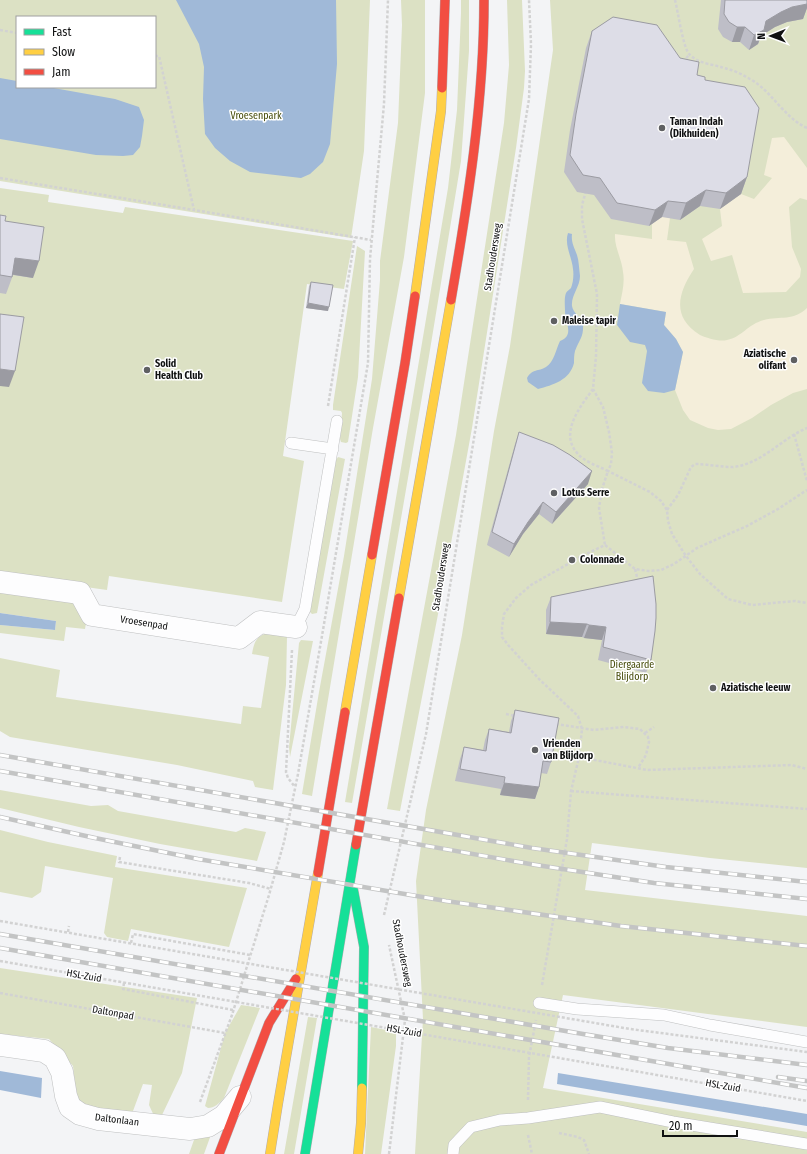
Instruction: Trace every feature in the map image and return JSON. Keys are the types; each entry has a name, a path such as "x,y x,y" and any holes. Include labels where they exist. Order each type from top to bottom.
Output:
{"main road":[{"path":"270,1154 404,371 428,214 441,111 445,0"},
{"path":"305,1154 351,873 426,451 464,224 477,128 484,41 484,0"},
{"path":"351,873 364,947 361,1122 358,1154"},
{"path":"219,1154 269,1023 303,968"}],"street":[{"name":"Vroesenpad","path":"0,582 80,593 92,615 238,638 260,622 296,627"},
{"name":"Daltonlaan","path":"0,1045 44,1051 55,1058 62,1072 66,1096 70,1106 80,1114 98,1119 190,1129 208,1126 224,1116 240,1097"}],"lane":[{"path":"296,627 305,609 337,421"},
{"path":"291,443 333,450"},
{"path":"539,1003 576,1009 664,1015 807,1042"},
{"path":"453,1154 454,1144 471,1127 500,1120 528,1118 600,1107 673,1122 807,1144"}],"path":[{"name":"Stadhoudersweg","path":"384,918 384,912 426,734 529,99 531,63 529,0"},
{"path":"675,0 685,45 689,55 700,61 726,68 751,79 800,125 807,128"},
{"path":"0,30 16,33"},
{"path":"681,64 689,55"},
{"path":"156,56 159,56 194,210"},
{"path":"0,178 371,240"},
{"path":"590,187 585,193 582,205 582,219 597,294 596,356 593,389 571,424 570,437 572,445 578,454 594,464 650,492 661,501 667,510 668,521 672,534 686,556 700,574 728,599 752,605 795,601 807,603"},
{"path":"337,421 327,405 355,237"},
{"path":"593,389 603,407 612,453 611,464 602,489 599,508 605,544 620,556 629,566 635,569 649,571 661,570 674,564 697,548 747,526 778,509 807,490"},
{"path":"667,510 678,495 691,467 695,464 733,467 747,463 757,459 794,434 807,428"},
{"path":"794,434 807,481"},
{"path":"532,1154 527,1130 529,1057 567,839 572,792 579,757 582,729 578,716 539,679 509,646 502,636 502,627 504,614 516,598 531,586 556,570 605,544"},
{"path":"635,569 638,584"},
{"path":"295,787 288,778 286,772 292,652 296,627"},
{"path":"506,714 521,717"},
{"path":"552,723 594,730 618,727 633,727 640,729 645,733 650,742 646,755 638,768"},
{"path":"645,733 654,727"},
{"path":"579,757 647,770 792,765 807,769"},
{"path":"572,792 807,810"},
{"path":"120,857 119,862 248,883 271,889"},
{"path":"0,920 630,1029 807,1052"},
{"path":"68,932 69,926"},
{"path":"131,943 133,934 250,955"},
{"name":"Stadhoudersweg","path":"389,942 405,1020 389,1154"},
{"name":"HSL-Zuid","path":"0,961 807,1101"},
{"path":"124,983 123,989 233,1010"},
{"name":"Daltonpad","path":"0,993 225,1033"},
{"path":"528,1118 545,1125 552,1131 578,1137 584,1140 589,1154"}],"green space":[{"name":"Vroesenpark","path":"0,0 370,0 364,151 351,238 0,181"},
{"path":"401,0 425,0 425,93 404,257 373,428 312,796 302,794 344,556 372,379 380,280 380,261 398,123 402,25"},
{"path":"461,0 469,0 469,51 461,161 352,803 345,802 448,188 457,110"},
{"path":"507,0 522,0 525,71 524,88 472,428 400,811 387,809 456,435 504,123 509,65"},
{"name":"Diergaarde Blijdorp","path":"550,0 807,0 807,868 710,858 592,843 585,890 807,916 807,1027 563,995 543,1088 807,1132 807,1154 415,1154 423,1019 416,881 426,810 462,635 494,431 510,346 553,50"},
{"name":"Solid Health Club","path":"0,188 49,195 48,202 123,213 125,207 353,241 344,289 307,284 283,456 304,461 282,602 109,576 107,590 0,575"},
{"path":"357,246 365,251 358,377 348,442 346,443 341,442 340,439 342,413 341,411 333,410 333,405"},
{"path":"338,457 345,459 317,613 312,614 310,612 336,460"},
{"path":"0,592 57,599 78,605 86,611 87,618 85,629 66,627 64,641 0,633 0,625 55,630 56,621 0,613"},
{"path":"267,633 287,636 286,685 273,790 255,787 253,781 177,765 10,737 0,731 0,658 60,670 56,697 241,724 243,706 261,708 269,657 252,654 256,640 260,636"},
{"path":"301,640 313,641 290,757 289,747 299,643"},
{"path":"0,790 91,806 108,805 118,811 236,832 245,828 266,832 257,861 160,844 0,808"},
{"path":"0,830 48,842 117,856 115,867 247,888 229,947 131,929 128,941 107,937 104,933 113,878 45,866 41,892 32,898 0,892"},
{"path":"0,968 197,998 182,1073 162,1115 155,1118 149,1105 152,1085 143,1084 133,1111 125,1114 87,1110 77,1102 73,1066 49,1039 0,1034"},
{"path":"241,1005 260,1008 224,1098 217,1105 208,1108 205,1106 225,1033"},
{"path":"308,1017 317,1018 294,1154 284,1154"},
{"path":"371,1027 396,1032 396,1046 381,1154 365,1154"},
{"path":"213,1129 204,1154 189,1154 195,1137"}],"sand":[{"path":"784,137 807,168 807,200 800,198 789,207 792,247 801,269 800,277 786,292 743,293 732,255 711,261 702,239 722,226 720,209 741,194 754,199 772,178 764,175 772,138"},
{"path":"662,216 670,218 667,240 686,242 694,269 688,278 681,296 681,313 691,328 700,335 717,340 727,340 737,336 758,322 797,315 807,308 807,389 793,393 731,429 718,430 708,428 690,420 683,410 675,390 683,352 676,339 664,325 666,312 620,304 624,276 615,234 652,239 652,224"}],"water":[{"path":"176,0 336,0 337,64 330,144 323,162 310,174 301,178 250,172 230,161 215,148 205,134 203,99 204,67 199,44"},
{"path":"0,78 16,81 16,88 54,88 115,99 139,107 144,120 140,147 133,155 96,155 0,139"},
{"path":"568,233 572,234 572,242 579,262 580,280 573,298 572,306 583,321 582,335 575,351 574,363 569,374 560,381 538,389 528,382 527,378 534,371 549,365 560,341 565,338 568,332 565,315 565,297 566,292 571,288 573,274 567,242"},
{"path":"620,304 666,312 664,325 676,339 683,352 675,390 664,393 648,391 642,383 647,351 645,345 630,342 617,325"},
{"path":"0,613 56,621 55,630 0,625"},
{"path":"0,1071 42,1078 41,1098 0,1090"},
{"path":"558,1073 807,1114 807,1126 557,1084"}],"building":[{"path":"725,0 807,0 807,4 792,7 781,12 766,21 764,30 754,35 745,27 737,27 729,22 724,14"},
{"name":"Taman Indah (Dikhuiden)","path":"613,17 657,25 680,58 699,62 697,75 705,77 705,80 745,87 759,108 747,177 726,193 706,190 686,203 668,201 655,210 617,203 600,178 583,175 570,155 576,114 592,31"},
{"path":"0,215 6,216 5,221 44,227 39,261 15,258 12,277 0,275"},
{"path":"311,282 333,285 329,307 308,303"},
{"path":"0,314 24,317 15,371 0,369"},
{"path":"519,432 553,445 592,471 556,512 543,502 514,544 492,532"},
{"path":"653,576 656,618 651,660 603,647 606,627 587,624 550,622 551,597"},
{"path":"515,710 559,718 551,762 543,761 539,787 504,783 505,777 460,769 464,747 486,751 489,729 511,733"}],"railway":[{"path":"0,755 532,848 666,867 807,882"},
{"path":"0,771 530,864 654,883 807,899"},
{"path":"0,817 198,859 446,901 621,926 807,946"},
{"path":"0,934 668,1048 807,1065"},
{"path":"0,948 807,1088"},
{"path":"778,1077 807,1081"}],"traffic: fast":[{"path":"305,1154 356,845"},
{"path":"353,888 364,947 362,1088"}],"traffic: slow":[{"path":"415,296 441,111 442,88"},
{"path":"399,598 451,300"},
{"path":"345,712 372,555"},
{"path":"278,1104 318,873"},
{"path":"358,1154 362,1088"},
{"path":"270,1154 278,1104"}],"traffic: jam":[{"path":"442,88 445,0"},
{"path":"451,300 474,151 481,76 484,0"},
{"path":"372,555 415,296"},
{"path":"356,845 399,598"},
{"path":"318,873 345,712"},
{"path":"219,1154 269,1023 296,979"}],"place":[{"name":"Taman Indah (Dikhuiden)","path":"662,128"},
{"name":"Maleise tapir","path":"554,321"},
{"name":"Aziatische olifant","path":"794,360"},
{"name":"Solid Health Club","path":"147,370"},
{"name":"Lotus Serre","path":"554,493"},
{"name":"Colonnade","path":"572,560"},
{"name":"Aziatische leeuw","path":"713,688"},
{"name":"Vrienden van Blijdorp","path":"535,750"}]}
